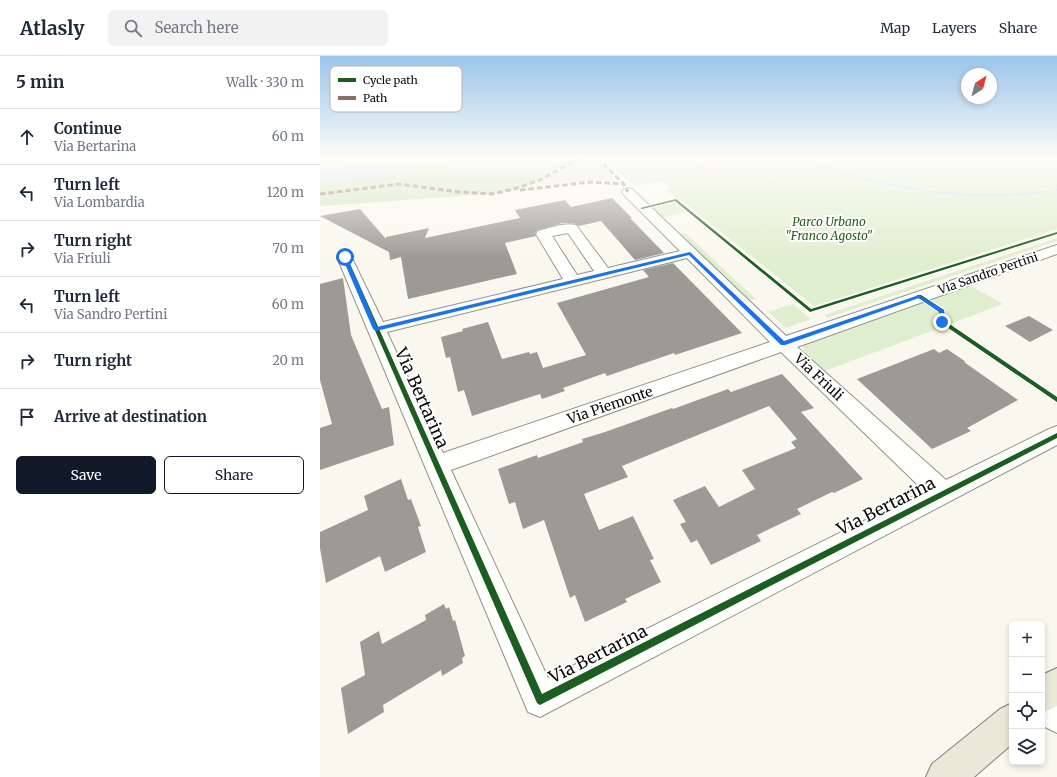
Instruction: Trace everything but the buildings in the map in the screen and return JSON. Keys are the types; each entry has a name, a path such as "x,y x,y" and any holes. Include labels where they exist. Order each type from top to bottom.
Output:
{"main road":[{"path":"1045,695 1057,685"},
{"path":"945,777 1009,724"}],"street":[{"name":"Via Friuli","path":"628,192 783,344 943,493"},
{"path":"573,282 543,234 571,228 604,274"},
{"name":"Via Sandro Pertini","path":"783,344 1057,249"},
{"path":"376,329 690,253"},
{"name":"Via Bertarina","path":"345,257 540,700 1057,436"},
{"name":"Via Piemonte","path":"437,466 783,344"},
{"path":"1045,701 1057,715"}],"green space":[{"path":"320,192 502,192 492,194 320,206"},
{"name":"Parco Urbano \"Franco Agosto\"","path":"667,192 1057,192 1057,229 814,306 690,207"},
{"path":"675,202 686,212 662,217 652,207"},
{"path":"685,233 756,299 750,300 679,234"},
{"path":"1057,238 1057,241 827,318 824,315"},
{"path":"969,285 1003,304 825,371 803,350 803,344"},
{"path":"793,304 811,319 786,328 768,312"}],"waterway":[{"path":"928,192 986,196 1010,196 1047,192"}],"marked path":[{"path":"320,194 339,192"},
{"path":"456,192 492,194 502,192"}],"cycle path":[{"path":"642,208 676,200 810,311 1057,233"},
{"path":"345,257 540,700 1057,435"},
{"path":"919,296 942,311 943,322 1057,400"}],"route":[{"path":"345,257 376,329 690,253 783,344 919,296 942,311 942,322"}]}
